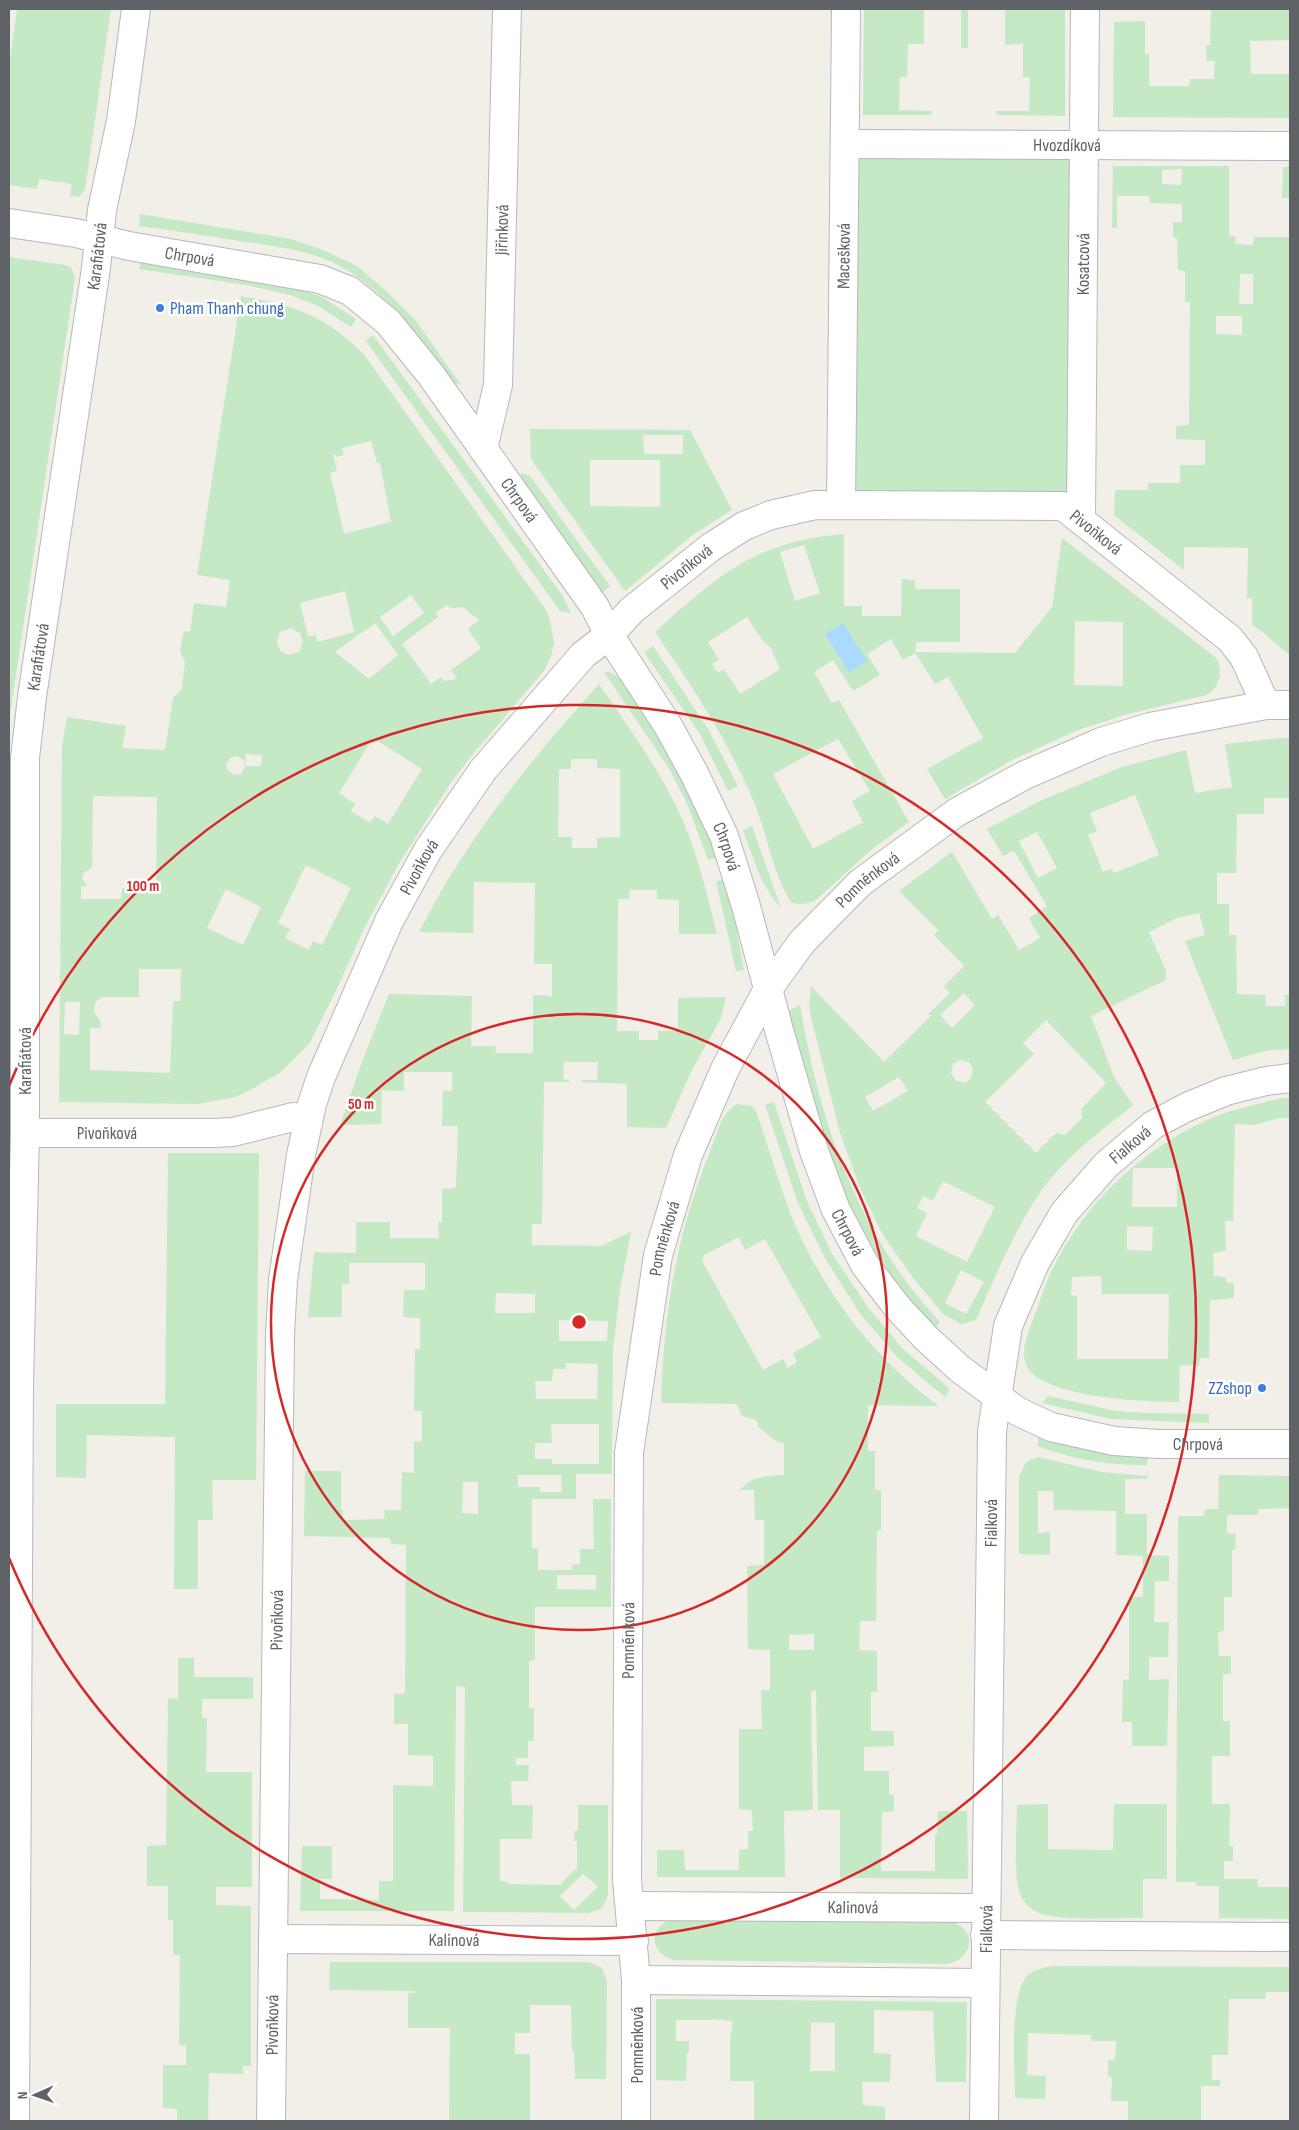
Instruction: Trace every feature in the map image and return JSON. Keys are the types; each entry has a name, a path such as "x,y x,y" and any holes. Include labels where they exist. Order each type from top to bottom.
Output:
{"street":[{"name":"Karafiátová","path":"15,2121 19,1386 15,1295 25,1133 17,903 27,731 102,210 120,121 136,9"},
{"name":"Jiřinková","path":"483,449 498,385 507,9"},
{"name":"Macešková","path":"841,505 846,9"},
{"name":"Kosatcová","path":"1081,520 1085,9"},
{"name":"Hvozdíková","path":"845,144 1290,146"},
{"name":"Chrpová","path":"9,223 76,233 129,246 320,279 350,291 388,322 431,375 594,607 609,635 666,724 694,773 724,836 746,906 814,1151 836,1210 864,1265 898,1308 927,1339 960,1369 1017,1411 1051,1427 1114,1441 1158,1444 1290,1444"},
{"name":"Pivoňková","path":"270,2121 280,1334 283,1280 308,1119 321,1077 371,958 389,921 428,850 483,770 583,655 609,635 632,610 711,547 744,526 798,507 841,505 1063,506 1230,640 1278,705"},
{"name":"Pomněnková","path":"636,2121 636,1980 631,1906 627,1880 629,1453 658,1254 688,1154 725,1069 768,989 802,942 854,888 896,855 957,812 1025,775 1101,742 1150,727 1278,705"},
{"name":"Fialková","path":"984,2121 992,1432 1008,1326 1035,1263 1064,1213 1106,1165 1153,1125 1187,1107 1226,1091 1266,1081 1290,1078"},
{"name":"Pivoňková","path":"25,1133 214,1133 233,1132 288,1118 308,1119"},
{"name":"Kalinová","path":"631,1906 1290,1937"},
{"name":"Kalinová","path":"273,1939 634,1941"},
{"path":"636,1980 985,1983"}],"green space":[{"path":"17,9 111,9 85,190 79,197 70,196 72,184 39,179 37,189 9,185 9,67"},
{"path":"864,9 924,9 924,44 908,44 907,77 900,77 899,110 932,111 931,115 863,115"},
{"path":"961,9 968,9 968,48 961,48"},
{"path":"1005,9 1065,9 1065,116 997,115 996,111 1029,111 1030,78 1023,77 1023,44 1005,45"},
{"path":"1211,9 1290,9 1290,40 1250,41 1251,74 1290,74 1290,118 1113,117 1114,22 1145,21 1145,54 1149,54 1149,86 1189,86 1190,79 1214,79 1215,61 1207,61 1206,45 1210,45"},
{"path":"858,156 1064,156 1071,164 1069,487 1067,492 855,492"},
{"path":"1113,166 1229,166 1229,236 1236,236 1235,244 1253,245 1254,237 1290,237 1290,655 1252,624 1252,598 1247,598 1248,548 1184,547 1184,570 1114,515 1115,490 1148,490 1148,483 1180,483 1180,465 1205,465 1205,440 1176,439 1176,426 1189,425 1190,302 1185,302 1185,271 1178,270 1177,238 1173,237 1173,222 1182,222 1182,204 1150,203 1149,196 1117,196 1117,228 1112,227","holes":["1182,169 1181,185 1162,184 1162,170","1240,274 1253,274 1253,304 1239,304","1216,316 1242,316 1242,335 1216,334"]},
{"path":"1283,167 1290,167 1290,198 1282,198"},
{"path":"140,214 291,239 323,250 357,266 416,321 461,385 452,381 438,368 415,333 390,305 368,285 340,266 326,259 296,250 139,226"},
{"path":"9,257 65,265 71,267 75,278 9,722"},
{"path":"141,261 292,286 322,297 356,319 351,327 318,306 290,295 246,285 139,269"},
{"path":"241,296 293,308 321,320 363,353 546,610 550,620 554,643 551,656 544,671 472,755 450,784 398,865 365,927 309,1044 281,1072 235,1097 198,1104 59,1102 62,745 67,717 126,726 122,748 165,750 173,698 182,689 185,662 180,651 184,631 190,632 194,603 226,607 230,580 197,575","holes":["371,441 377,463 380,463 391,522 344,534 330,473 337,471 333,455 335,454 336,457 344,455 342,448","345,591 354,632 317,642 316,635 308,636 300,603","411,595 424,613 393,636 380,617","447,605 450,608 463,607 479,620 468,629 481,648 451,670 457,679 444,681 441,677 431,684 402,644 438,617 435,613","375,623 398,655 369,679 335,652","291,628 300,633 303,641 299,652 288,655 280,651 277,641 280,632","373,738 422,769 388,824 375,816 370,823 351,811 355,804 339,793","246,754 262,755 261,766 245,766","237,756 244,760 245,767 241,774 234,775 228,771 226,764 230,758","93,796 157,797 156,889 122,888 121,899 81,899 81,886 87,886 82,878 84,873 92,867","306,865 351,888 322,945 313,941 309,950 285,938 290,929 278,923","226,889 261,907 243,945 207,928","139,969 181,969 180,1001 173,1001 170,1073 90,1070 90,1028 101,1028 100,1020 96,1016 95,1011 96,1001 103,997 139,997","65,1002 80,1002 79,1035 64,1034"]},
{"path":"373,335 562,595 571,613 560,611 366,341"},
{"path":"530,429 690,430 732,510 694,534 625,591 531,459","holes":["643,435 683,435 683,454 644,454","590,460 660,460 660,507 590,506"]},
{"path":"521,473 530,476 610,586 602,593 521,480"},
{"path":"844,534 844,606 862,606 862,616 901,616 902,579 915,580 915,589 960,589 960,642 916,642 915,652 1015,653 1052,607 1062,538 1215,657 1219,663 1220,676 1215,688 1207,695 1128,714 1078,730 1012,760 945,799 927,769 983,738 948,677 935,684 915,653 903,660 891,639 867,654 880,675 853,691 833,660 814,672 832,703 839,700 909,822 871,850 815,901 803,904 792,903 780,881 758,812 743,777 720,734 655,632 699,593 740,564 762,553 813,538","holes":["804,545 820,593 795,601 780,552","747,617 762,640 771,648 780,669 740,694 724,669 718,673 712,664 719,660 708,642","1075,621 1123,622 1123,686 1074,685","838,739 870,791 852,801 864,824 861,823 813,849 773,774"]},
{"path":"653,646 708,729 738,786 728,791 700,734 644,652"},
{"path":"604,672 609,672 619,677 659,735 697,803 718,857 708,860 688,806 670,770"},
{"path":"599,684 638,741 665,785 681,816 699,866 717,934 679,934 679,900 657,899 657,890 630,890 629,899 618,899 617,1031 639,1031 639,1040 658,1040 658,1031 678,1031 678,998 726,997 721,1018 690,1074 666,1128 627,1127 627,1084 581,1082 582,1080 597,1080 598,1062 564,1062 563,1079 569,1080 569,1082 544,1082 542,1224 532,1224 532,1245 601,1246 631,1232 620,1290 613,1351 612,1474 576,1474 576,1499 532,1499 532,1548 538,1549 538,1570 572,1570 572,1565 580,1564 580,1549 594,1549 593,1499 611,1499 611,1607 535,1607 535,1660 529,1661 529,1708 534,1708 534,1741 528,1741 528,1758 516,1758 516,1765 529,1765 528,1781 511,1781 512,1805 533,1805 532,1839 500,1839 500,1881 509,1882 509,1884 561,1885 574,1870 577,1870 577,1841 574,1841 575,1830 578,1830 578,1805 608,1805 608,1895 602,1908 589,1913 463,1912 465,1687 456,1686 454,1911 300,1911 302,1846 332,1846 332,1879 320,1879 320,1899 379,1900 379,1881 393,1881 393,1785 433,1786 433,1756 408,1755 408,1724 394,1724 394,1694 405,1693 406,1545 391,1544 390,1538 304,1536 305,1471 341,1471 341,1510 343,1510 343,1520 384,1519 385,1510 401,1510 402,1472 414,1473 414,1442 422,1441 422,1411 414,1411 415,1349 420,1349 420,1318 403,1317 404,1290 425,1290 425,1263 349,1263 349,1284 342,1284 342,1317 308,1317 314,1252 356,1253 356,1222 390,1222 390,1238 439,1238 438,1222 442,1222 442,1189 456,1188 458,1126 442,1126 443,1091 452,1091 452,1072 404,1072 404,1091 382,1090 381,1124 340,1125 363,1059 389,994 472,996 471,1046 495,1046 496,1053 533,1053 533,995 552,996 552,964 534,964 535,883 474,882 473,933 419,932 458,865 501,802 548,742","holes":["571,759 597,759 597,768 620,769 620,837 597,838 597,848 572,848 572,837 558,837 559,769 571,769","496,1293 535,1294 535,1313 495,1313","559,1320 608,1321 607,1341 559,1341","566,1363 598,1364 597,1399 536,1399 535,1381 552,1381 553,1369 566,1369","551,1424 599,1424 599,1464 552,1464 552,1459 535,1459 535,1443 552,1443","518,1475 561,1475 562,1492 540,1492 540,1487 518,1487","463,1482 478,1482 478,1514 462,1513","557,1575 596,1575 596,1590 557,1589","583,1874 598,1887 574,1910 560,1896"]},
{"path":"1290,738 1290,798 1264,798 1264,814 1237,814 1236,873 1217,873 1217,904 1229,904 1229,935 1236,935 1237,994 1265,995 1266,1006 1285,1006 1285,995 1290,995 1290,1049 1265,1051 1233,1060 1185,941 1205,935 1199,913 1177,918 1149,932 1166,971 1166,980 1091,1016 1114,1077 1133,1105 1084,1145 1061,1167 1041,1191 1014,1238 976,1320 961,1324 943,1314 914,1279 883,1235 860,1188 840,1133 811,1017 809,1006 811,986 884,1062 931,1016 928,1014 950,993 944,986 964,966 934,935 938,930 899,891 952,852 992,919 998,915 1019,950 1040,938 1029,918 1047,906 1014,851 1003,856 987,829 1042,800 1122,767 1186,750 1195,793 1232,787 1225,744","holes":["1135,795 1159,855 1114,873 1111,869 1103,872 1088,835 1097,831 1090,813","1037,832 1057,868 1038,878 1019,841","964,993 975,1005 952,1028 940,1015","1046,1020 1106,1083 1081,1109 1082,1118 1065,1135 1056,1133 1036,1153 985,1102 1034,1054 1023,1043","960,1060 969,1062 973,1069 971,1078 965,1083 956,1081 951,1073 953,1064","899,1077 908,1091 873,1111 865,1097","943,1181 995,1207 967,1262 916,1236 927,1213 917,1208 923,1196 933,1201","961,1270 984,1282 966,1314 945,1303"]},
{"path":"752,826 781,908 763,881 743,830"},
{"path":"724,880 736,925 744,970 736,971 716,881"},
{"path":"800,1005 808,1049 819,1092 831,1134 846,1175 886,1252 911,1288 940,1322 933,1332 876,1262 838,1188 794,1039 789,1011"},
{"path":"1281,1098 1290,1098 1290,1118 1279,1118 1254,1125 1235,1124 1233,1221 1225,1221 1226,1251 1213,1253 1214,1276 1226,1277 1226,1282 1234,1283 1234,1298 1210,1300 1209,1358 1200,1358 1199,1366 1180,1365 1179,1402 1095,1396 1051,1384 1035,1375 1026,1364 1024,1357 1025,1342 1050,1275 1066,1245 1085,1217 1106,1192 1131,1169 1157,1148 1186,1131 1224,1113","holes":["1133,1168 1177,1168 1177,1207 1132,1207","1127,1226 1153,1227 1152,1251 1127,1250","1101,1276 1102,1294 1169,1294 1168,1359 1077,1359 1077,1296 1071,1295 1072,1277"]},
{"path":"774,1102 806,1199 831,1252 867,1306 902,1348 950,1389 945,1397 897,1357 859,1312 825,1258 798,1203 765,1105"},
{"path":"737,1104 751,1106 756,1111 791,1215 803,1243 834,1296 852,1321 893,1367 939,1406 868,1405 868,1451 875,1451 875,1490 881,1490 881,1530 877,1531 876,1621 860,1621 859,1650 877,1651 877,1691 871,1692 871,1731 894,1731 894,1746 864,1747 864,1771 889,1771 889,1794 894,1795 894,1811 882,1812 881,1871 935,1871 935,1835 937,1834 938,1811 967,1811 968,1879 840,1878 840,1810 818,1810 816,1691 811,1691 813,1810 784,1811 785,1877 657,1877 657,1850 684,1850 685,1870 739,1870 739,1850 748,1849 748,1831 753,1831 752,1810 739,1809 739,1729 762,1729 761,1690 770,1690 770,1650 748,1649 747,1566 764,1565 764,1520 755,1520 754,1490 740,1490 754,1479 784,1475 784,1443 773,1439 758,1427 757,1420 742,1416 737,1404 661,1403 665,1336 674,1274 681,1243 699,1181 718,1130 727,1112","holes":["739,1237 745,1250 765,1239 821,1337 793,1353 797,1362 788,1368 783,1359 763,1370 702,1261 704,1255","814,1634 814,1650 789,1650 789,1635"]},
{"path":"168,1153 259,1153 256,1480 212,1480 213,1520 198,1520 198,1589 174,1589 175,1437 87,1435 86,1478 56,1477 56,1404 165,1404"},
{"path":"1048,1396 1116,1411 1209,1414 1209,1423 1111,1419 1042,1403"},
{"path":"1039,1436 1080,1448 1148,1456 1147,1465 1105,1463 1064,1455 1037,1446"},
{"path":"1038,1457 1102,1472 1148,1476 1147,1479 1125,1479 1125,1514 1147,1514 1147,1555 1169,1556 1169,1581 1155,1581 1154,1622 1169,1622 1168,1657 1149,1657 1149,1680 1169,1679 1167,1746 1132,1746 1132,1722 1122,1722 1123,1680 1129,1679 1129,1597 1143,1597 1143,1556 1116,1555 1116,1511 1054,1510 1053,1491 1038,1491 1038,1533 1050,1532 1050,1555 1019,1554 1019,1477 1026,1462"},
{"path":"1219,1475 1290,1476 1290,1508 1258,1509 1258,1515 1227,1515 1227,1533 1236,1534 1235,1550 1232,1550 1232,1597 1224,1597 1224,1631 1218,1632 1219,1656 1231,1656 1231,1674 1223,1674 1223,1721 1230,1721 1230,1756 1212,1756 1212,1804 1230,1804 1229,1846 1233,1846 1233,1861 1224,1861 1224,1879 1257,1879 1258,1887 1290,1887 1290,1919 1219,1918 1219,1886 1196,1886 1197,1882 1176,1882 1178,1516 1204,1516 1205,1509 1218,1509"},
{"path":"178,1658 194,1658 194,1677 253,1677 253,1699 202,1699 202,1718 207,1718 206,1772 252,1772 252,1887 216,1887 216,1905 251,1906 251,2066 243,2066 243,2074 209,2073 208,2121 177,2121 177,2109 163,2108 163,2065 186,2065 186,2045 179,2045 180,1955 173,1955 173,1920 168,1920 168,1886 147,1886 147,1846 166,1845 168,1698 178,1699"},
{"path":"1048,1804 1048,1849 1113,1850 1114,1804 1167,1804 1167,1879 1143,1879 1143,1918 1091,1919 1052,1916 1032,1909 1021,1897 1017,1875 1017,1805"},
{"path":"677,1917 949,1921 958,1924 964,1929 968,1935 969,1942 968,1949 963,1955 948,1964 675,1960 659,1952 655,1939 656,1932 661,1926"},
{"path":"330,1962 589,1962 602,1968 607,1981 606,2079 575,2079 571,2005 530,2005 530,2033 515,2033 515,2054 530,2054 530,2121 449,2121 450,2028 408,2028 408,1993 415,1993 415,1991 329,1990"},
{"path":"1054,1966 1290,1967 1290,1992 1266,1992 1265,1999 1229,1999 1228,2055 1212,2055 1212,2080 1220,2080 1220,2086 1201,2086 1201,2121 1128,2121 1128,2101 1111,2101 1112,2077 1108,2076 1108,2060 1115,2060 1116,2041 1091,2041 1091,2035 1028,2033 1027,2075 1046,2076 1045,2099 1015,2098 1014,2035 1017,2001 1021,1987 1026,1977 1032,1972"},
{"path":"656,1999 967,2002 966,2082 936,2082 933,2011 874,2010 874,2053 891,2054 890,2082 862,2082 863,2105 885,2107 885,2121 754,2121 754,2081 730,2081 730,2041 733,2021 713,2019 676,2020 676,2041 689,2041 686,2081 656,2080","holes":["811,2022 835,2023 835,2071 810,2071"]}],"water":[{"path":"843,623 867,661 849,672 825,634"}],"place":[{"name":"Pham Thanh chung","path":"160,308"},
{"name":"ZZshop","path":"1262,1388"}]}
